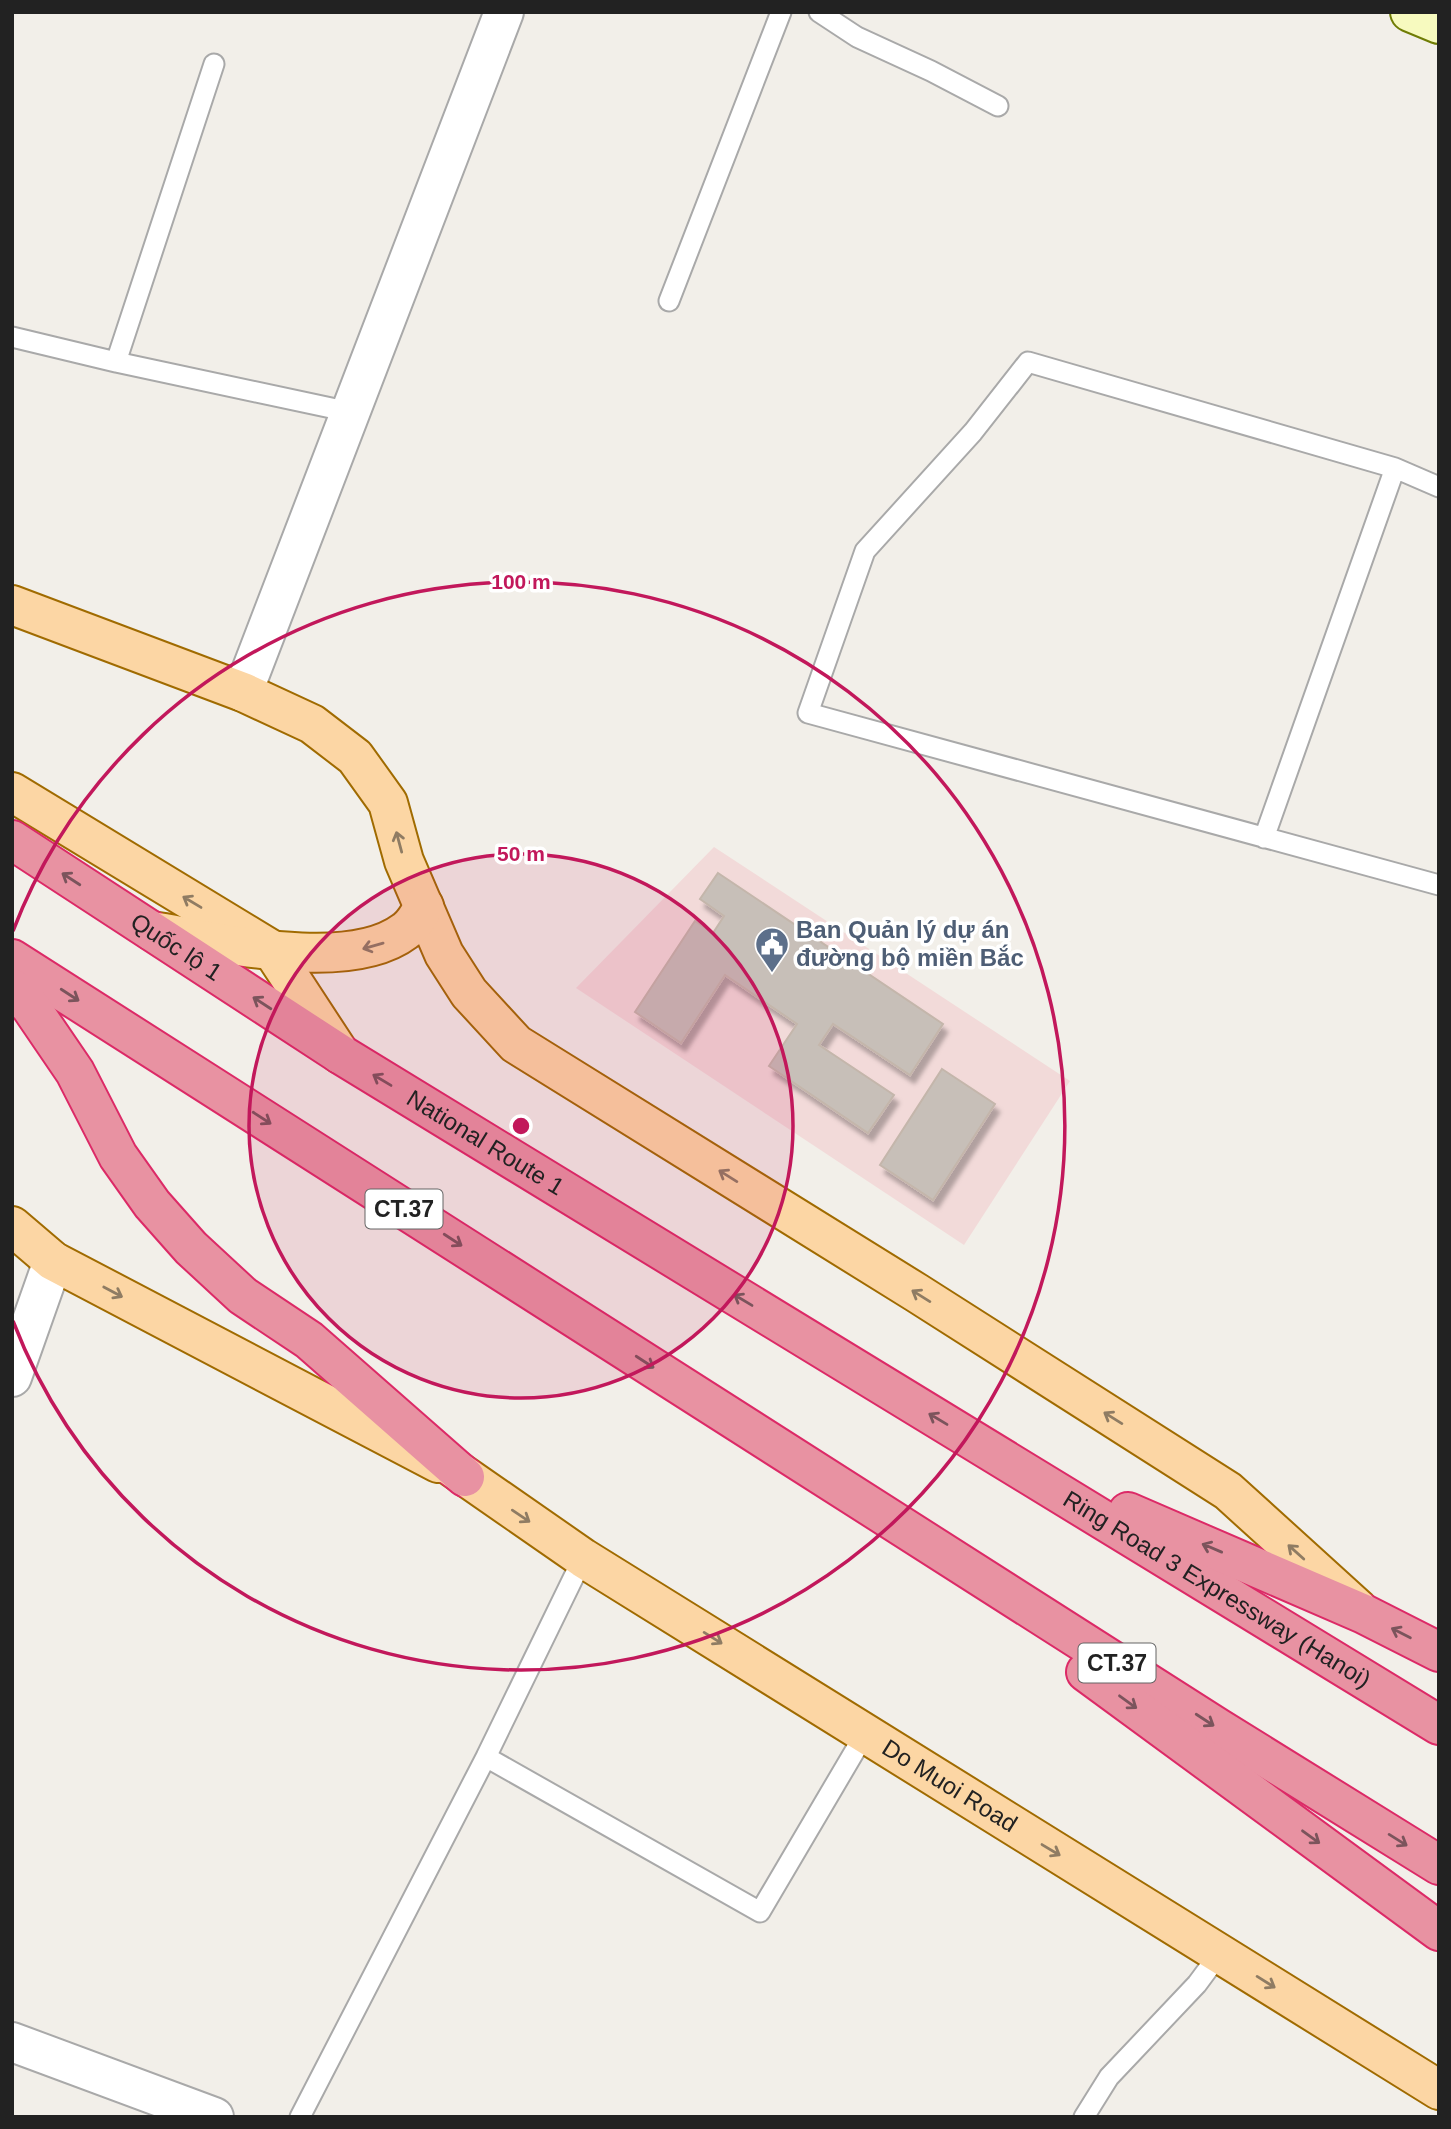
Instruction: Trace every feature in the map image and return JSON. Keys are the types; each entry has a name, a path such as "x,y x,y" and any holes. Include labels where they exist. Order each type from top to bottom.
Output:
{"highway":[{"name":"Quốc lộ 1","path":"12,840 340,1054"},
{"name":"CT.37","path":"12,959 1439,1866"},
{"path":"12,988 30,1006 75,1072 118,1156 152,1204 191,1248 243,1296 309,1340 465,1478"},
{"name":"National Route 1","path":"340,1054 996,1455"},
{"path":"996,1455 1364,1614 1439,1652"},
{"name":"Ring Road 3 Expressway (Hanoi)","path":"996,1455 1439,1726"},
{"path":"796,1459 1439,1931"}],"main road":[{"path":"12,605 243,692 312,724 355,757 388,803 404,861 444,954 469,993 516,1044 917,1293 1228,1491 1364,1614"},
{"name":"National Route 1","path":"12,792 272,950 340,1054"},
{"path":"152,931 272,950 342,953 372,947 407,930 424,906"},
{"path":"12,1011 60,1079 105,1166 139,1213 180,1261 232,1311 319,1369 465,1478"},
{"path":"12,1226 52,1261 465,1478"},
{"name":"Do Muoi Road","path":"465,1478 583,1558 1439,2090"}],"street":[{"path":"243,692 504,12"},
{"path":"1410,12 1439,24"},
{"path":"12,1377 52,1261"},
{"path":"12,2042 214,2117"}],"lane":[{"path":"669,301 781,12"},
{"path":"819,12 857,37 932,71 998,106"},
{"path":"116,362 214,64"},
{"path":"12,337 351,412"},
{"path":"1439,487 1395,468 1028,362 973,432 865,551 808,713 1439,885"},
{"path":"1264,838 1395,468"},
{"path":"300,2117 486,1757 583,1558"},
{"path":"486,1757 760,1912 866,1732"},
{"path":"1084,2117 1110,2077 1197,1983 1220,1953"}],"shaded area":[{"path":"714,847 1070,1081 964,1245 576,988"}],"building":[{"path":"718,873 943,1024 910,1075 833,1024 819,1045 894,1095 868,1133 769,1066 797,1024 725,975 681,1043 635,1012 695,921 713,933 724,916 700,899"},
{"path":"942,1069 995,1104 933,1200 880,1165"}],"place":[{"name":"Ban Quản lý dự án đường bộ miền Bắc","path":"772,974"}]}
